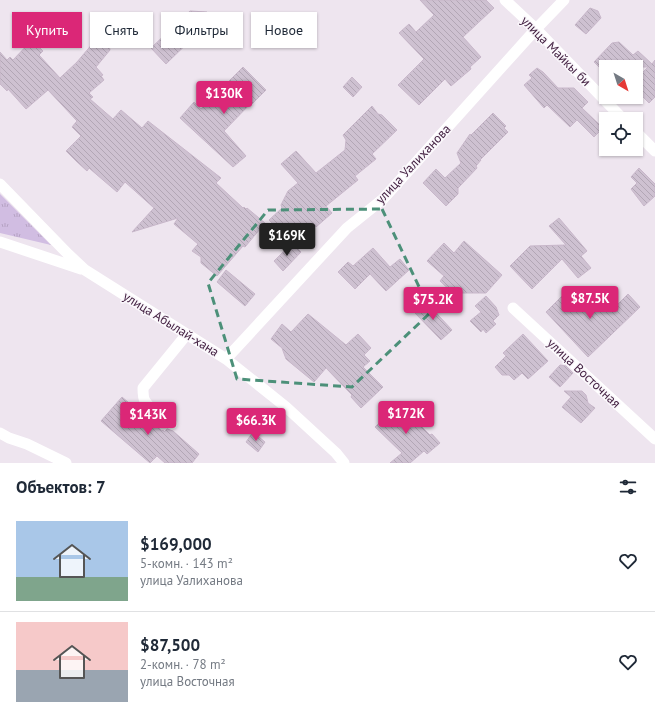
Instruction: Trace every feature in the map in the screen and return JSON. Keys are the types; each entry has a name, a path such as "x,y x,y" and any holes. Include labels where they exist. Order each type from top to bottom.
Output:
{"street":[{"name":"улица Майкы би","path":"505,0 536,29 616,112"},
{"name":"улица Уалиханова","path":"226,359 347,228 383,199 536,29 564,0"},
{"path":"643,139 655,151"},
{"name":"улица Абылай-хана","path":"0,184 85,270 226,359 286,407 336,453 344,463"},
{"path":"0,242 85,270"},
{"name":"улица Восточная","path":"513,308 655,439"},
{"path":"172,424 152,410 144,400 143,388 187,334"},
{"path":"0,433 66,463"}],"highlighted area":[{"path":"382,209 431,312 352,387 237,379 208,283 268,210"}],"green space":[{"path":"0,194 51,245 0,233"}],"building":[{"path":"420,0 486,0 494,8 463,37 481,57 470,67 471,69 451,86 445,79 419,105 398,85 424,59 399,33 409,24 416,32 434,15"},
{"path":"590,8 598,11 601,18 586,34 575,25"},
{"path":"161,39 161,48 182,48 166,64 151,48 153,48 153,46"},
{"path":"619,42 633,55 638,51 652,64 655,60 655,97 649,103 643,97 643,72 648,67 643,67 643,60 599,60 599,67 594,62 612,43"},
{"path":"90,47 90,48 110,48 110,50 96,67 103,75 101,76 104,80 89,93 93,97 90,99 113,119 121,110 142,128 148,121 221,178 216,183 243,208 247,208 265,223 245,247 243,246 217,276 201,263 201,257 192,251 198,244 174,224 178,218 132,232 154,208 125,182 117,192 89,168 87,171 66,151 81,136 72,127 77,121 48,90 26,109 8,89 7,91 0,84 0,52 7,60 10,57 13,60 24,48 40,48 43,51 39,55 60,78 77,62"},
{"path":"243,67 266,90 224,131 246,156 233,167 180,118 194,102 201,109"},
{"path":"537,68 543,72 558,88 574,88 588,102 582,108 599,124 599,132 594,137 577,120 570,127 547,105 544,108 524,85 532,78 529,75"},
{"path":"352,77 362,87 353,97 343,87"},
{"path":"372,106 378,114 382,115 397,130 372,154 376,159 355,176 358,180 326,206 332,213 316,227 312,223 291,243 269,220 282,208 281,205 288,191 298,183 281,164 296,151 316,173 345,150 346,140 343,135"},
{"path":"493,113 506,126 504,128 508,132 480,160 476,166 477,168 458,188 458,194 446,206 423,183 436,169 445,178 461,163 457,153 470,134 471,135"},
{"path":"639,168 655,184 655,196 644,206 631,189 637,183 631,177"},
{"path":"559,218 587,251 581,256 591,268 578,278 562,259 532,289 510,266 530,246 566,245 549,226"},
{"path":"464,241 502,275 486,293 453,293 440,281 444,276 427,261 444,243 454,253"},
{"path":"292,243 301,252 283,271 274,261"},
{"path":"373,248 390,267 400,259 409,270 386,291 370,274 355,289 338,272 348,262 353,266"},
{"path":"226,270 255,294 245,306 217,282"},
{"path":"574,291 602,308 612,310 628,294 640,307 588,357 546,312 562,296 565,299"},
{"path":"486,296 496,307 499,315 493,321 496,324 486,333 483,329 481,332 470,321 481,312 475,306"},
{"path":"426,302 452,330 441,340 415,313"},
{"path":"308,314 346,345 358,334 371,348 364,355 370,361 363,367 383,387 361,408 351,397 352,395 326,368 314,382 286,359 282,348 271,339 282,324 291,332"},
{"path":"523,334 548,361 528,379 522,373 514,380 509,375 502,375 495,367 506,356 503,353"},
{"path":"560,365 566,366 573,373 560,387 549,377"},
{"path":"564,391 582,391 586,395 588,403 595,408 581,423 562,407 571,397"},
{"path":"122,397 162,431 163,430 164,432 167,429 173,431 199,454 192,463 165,463 157,456 150,463 101,421"},
{"path":"399,404 440,443 427,454 424,451 410,463 390,463 402,453 375,427"},
{"path":"253,432 265,442 258,452 246,442"}]}
